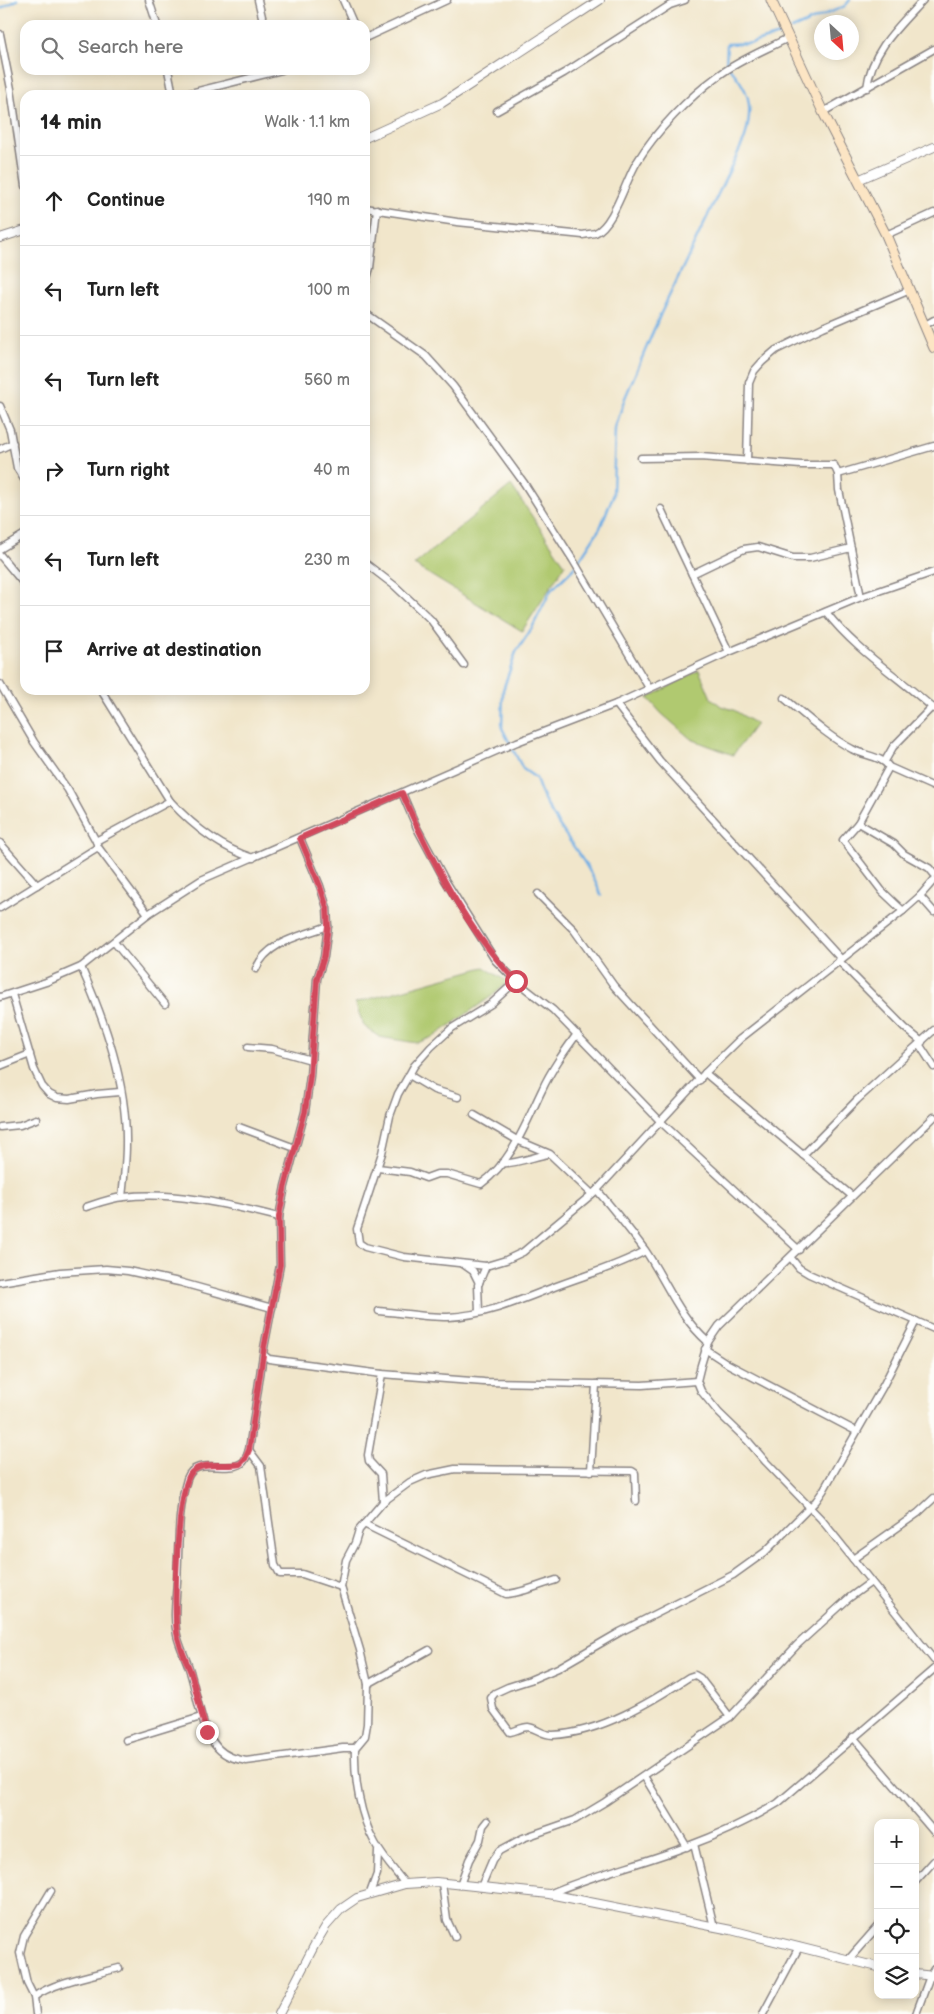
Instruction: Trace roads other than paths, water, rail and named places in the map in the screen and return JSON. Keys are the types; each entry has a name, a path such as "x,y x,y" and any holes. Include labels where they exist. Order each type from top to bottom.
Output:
{"main road":[{"path":"771,0 823,112 886,235 934,348"}],"street":[{"path":"149,0 155,20"},
{"path":"258,0 263,20"},
{"path":"344,0 352,20"},
{"path":"370,36 447,0"},
{"path":"370,136 442,103 600,0"},
{"path":"497,111 564,73 670,5 685,0"},
{"path":"868,88 869,75 882,47 923,0"},
{"path":"0,34 20,135"},
{"path":"370,208 457,222 583,235 595,233 603,226 611,214 636,162 659,132 717,76 788,38"},
{"path":"823,112 934,49"},
{"path":"169,75 172,90"},
{"path":"202,90 260,75"},
{"path":"858,180 934,147"},
{"path":"370,268 377,209"},
{"path":"886,235 934,213"},
{"path":"0,238 20,232"},
{"path":"748,460 749,383 754,371 762,362 776,350 823,327 910,290"},
{"path":"370,317 426,356 453,386 524,483 573,560 649,688"},
{"path":"925,325 934,320"},
{"path":"0,406 13,444 17,468 20,473"},
{"path":"0,449 13,444"},
{"path":"838,474 934,446"},
{"path":"642,458 700,457 801,465 834,465 838,474 839,490 861,597"},
{"path":"662,509 729,652"},
{"path":"0,550 20,537"},
{"path":"692,574 744,549 758,547 793,558 810,558 851,548"},
{"path":"0,555 20,579"},
{"path":"370,567 395,586 431,620 464,664"},
{"path":"0,998 81,967 148,914 202,880 518,742 616,704 729,652 861,597 934,572"},
{"path":"826,612 842,632 891,675 932,705 894,747 858,823 845,837 844,843 882,891 903,911"},
{"path":"0,684 34,742 68,790 97,844 148,914"},
{"path":"104,695 170,801 179,811 224,846 253,858"},
{"path":"784,698 852,750 887,764 934,787"},
{"path":"616,704 666,768 840,960 920,1043 934,1067"},
{"path":"402,793 417,828 445,880 495,960 516,981 537,997 577,1034 661,1122 799,1250"},
{"path":"0,908 97,844 170,801"},
{"path":"858,823 894,844 904,854 929,868 934,874"},
{"path":"300,838 320,886 327,908 328,926 324,957 317,979 305,1112 279,1217 280,1265 249,1450 245,1459 240,1464 197,1468 187,1478 178,1535 175,1614 177,1634 182,1653 191,1674 201,1717 207,1732 220,1750 232,1758 246,1761 355,1748"},
{"path":"0,843 37,885"},
{"path":"516,981 491,1004 452,1028 431,1047 414,1066 398,1094 390,1116 378,1168 357,1228 359,1243 365,1247 404,1257 486,1266 523,1252 594,1192 700,1080 704,1073 740,1039 903,911 934,880"},
{"path":"538,894 574,930 614,986 700,1080"},
{"path":"920,896 934,912"},
{"path":"256,969 264,954 273,947 328,926"},
{"path":"114,942 165,1004"},
{"path":"81,967 96,1002 113,1053 124,1108 126,1144 122,1197"},
{"path":"12,994 30,1054 42,1086 49,1094 57,1098 80,1099 97,1094 120,1092"},
{"path":"803,1155 858,1100 934,1030"},
{"path":"378,1168 410,1172 426,1178 437,1174 446,1174 481,1184 502,1163 517,1140 533,1111 542,1089 577,1034"},
{"path":"248,1046 272,1049 311,1060"},
{"path":"0,1066 30,1054"},
{"path":"704,1073 852,1196"},
{"path":"409,1075 434,1090 458,1097"},
{"path":"474,1115 517,1140 550,1154 594,1192 645,1251 677,1304 706,1345 728,1364 856,1431"},
{"path":"934,1117 719,1326 706,1345 697,1381 702,1391 719,1413 748,1440 809,1507 934,1660"},
{"path":"0,1127 20,1125 36,1119"},
{"path":"240,1127 295,1148"},
{"path":"502,1163 511,1163 550,1154"},
{"path":"86,1207 122,1197 166,1197 209,1201 279,1217"},
{"path":"380,1311 449,1317 479,1312 531,1297 554,1287 594,1274 623,1263 645,1251"},
{"path":"791,1258 799,1268 809,1274 934,1329"},
{"path":"463,1264 473,1271 479,1283"},
{"path":"479,1312 479,1283 486,1266"},
{"path":"0,1282 60,1272 106,1269 128,1271 179,1282 272,1308"},
{"path":"730,1718 695,1674 629,1712 596,1725 553,1735 541,1734 527,1727 510,1732 493,1709 491,1698 495,1693 508,1687 558,1668 620,1632 733,1575 765,1552 823,1491 856,1431 884,1386 916,1321"},
{"path":"264,1355 269,1359 382,1374 484,1382 642,1385 697,1381"},
{"path":"382,1374 368,1455 369,1461 381,1474 383,1502"},
{"path":"591,1471 596,1384"},
{"path":"249,1450 261,1466 275,1565 280,1574 302,1574 340,1586"},
{"path":"404,1884 378,1850 369,1830 356,1777 355,1748 365,1736 368,1684 360,1650 340,1586 346,1560 356,1543 359,1530 383,1502 410,1482 426,1475 455,1469 632,1471 635,1473 636,1501"},
{"path":"853,1559 918,1513 934,1498"},
{"path":"364,1524 506,1594 514,1594 526,1588 556,1580"},
{"path":"482,1887 492,1862 499,1851 523,1838 576,1820 730,1718 797,1645 849,1598 871,1582"},
{"path":"368,1684 429,1650"},
{"path":"549,1894 577,1881 690,1845 778,1803 934,1669"},
{"path":"126,1740 201,1717"},
{"path":"853,1737 934,1832"},
{"path":"644,1776 690,1845 714,1927"},
{"path":"460,1885 469,1860 480,1840 483,1826 487,1821"},
{"path":"370,1893 377,1874 378,1850"},
{"path":"919,1878 934,1861"},
{"path":"442,1883 447,1920 455,1938"},
{"path":"278,2014 326,1926 345,1905 370,1893 404,1884 442,1883 549,1894 714,1927 874,1966"},
{"path":"36,2014 34,1997 27,1983 20,1953 24,1936 51,1891"},
{"path":"850,1959 874,1931"},
{"path":"763,2014 799,1947"},
{"path":"34,1997 64,1984 119,1968"},
{"path":"916,2014 932,1974 919,1974"}],"waterway":[{"path":"0,9 17,0"},
{"path":"792,29 845,6 850,0"},
{"path":"601,895 586,865 549,809 536,778 523,769 502,728 503,690 516,652 532,628 551,590 574,568 600,528 613,496 615,428 625,398 661,313 745,138 749,116 748,98 740,82 726,64 727,44 752,43 779,35"}]}
